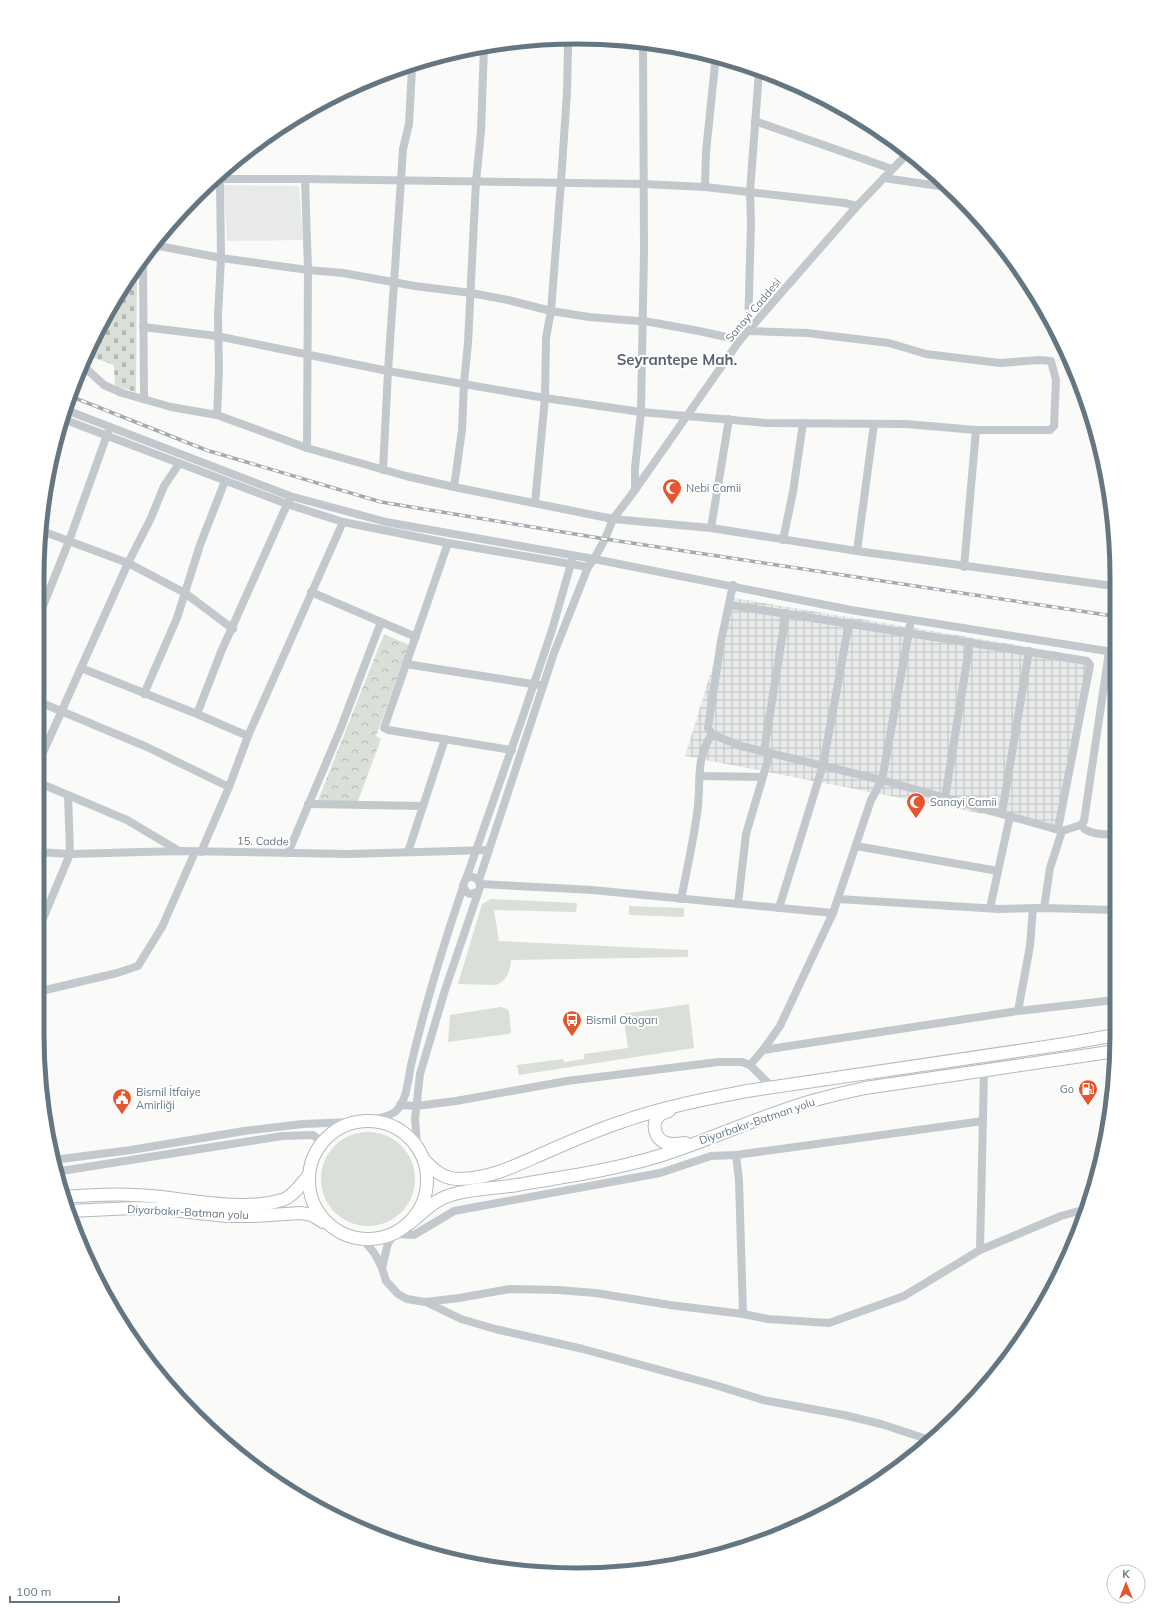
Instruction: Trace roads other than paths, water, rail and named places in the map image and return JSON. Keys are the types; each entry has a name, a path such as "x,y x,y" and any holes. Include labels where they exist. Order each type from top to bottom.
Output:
{"highway":[{"name":"Diyarbakır-Batman yolu","path":"425,1161 434,1170 444,1176 458,1179 491,1175 624,1121 679,1106 772,1087 1110,1036"},
{"name":"Diyarbakır-Batman yolu","path":"409,1224 433,1204 447,1196 471,1190 515,1186 604,1170 658,1156 811,1101 842,1093 865,1088 1110,1052"},
{"path":"679,1106 661,1114 656,1119 656,1133 660,1140 676,1145 701,1140"},
{"path":"370,1120 388,1124 405,1132 417,1145 425,1161 428,1177 427,1194 420,1210 409,1224 395,1234 378,1239 361,1239 344,1235 329,1225 317,1211 310,1194 308,1176 312,1158 322,1142 336,1130 352,1122 370,1120"},
{"name":"Diyarbakır-Batman yolu","path":"69,1197 106,1194 159,1196 217,1204 252,1204 283,1200 291,1195 308,1176"},
{"name":"Diyarbakır-Batman yolu","path":"74,1211 141,1209 227,1216 254,1216 301,1212 312,1215 329,1225"}],"street":[{"path":"535,503 545,398 546,338 551,311 561,182 567,92 567,44"},
{"path":"635,490 635,468 641,412 644,250 643,49"},
{"path":"454,487 462,430 468,343 476,181 481,132 484,52"},
{"path":"705,187 706,152 715,62"},
{"path":"383,470 403,149 410,124 412,70"},
{"path":"143,327 217,336 388,371 545,398 687,418 729,419 766,423 906,424 976,430 1050,430 1054,426 1056,380 1051,361 1039,360 1000,363 926,354 889,343 807,333 748,331 751,222 750,192 759,76"},
{"path":"755,121 892,169"},
{"name":"Sanayi Caddesi","path":"417,1145 415,1119 420,1074 489,850 543,686 588,567 605,539 613,519 687,418 740,340 857,206 904,157"},
{"path":"884,178 939,186"},
{"path":"223,179 643,184 705,187 845,203 857,206"},
{"path":"305,179 308,270 307,448"},
{"path":"216,185 221,258 217,336 220,370 217,415"},
{"path":"160,246 221,258 471,293 508,300 551,311 589,317 642,322 699,331 740,340"},
{"path":"142,270 144,399"},
{"path":"87,369 104,385 122,393 171,407 217,415 307,448 383,470 454,487 613,519 712,528 857,552 1110,586"},
{"path":"70,412 290,496 386,522 594,558 851,610 1110,652"},
{"path":"712,528 729,419"},
{"path":"68,421 178,464 287,504 343,522 448,543 588,567"},
{"path":"783,540 793,492 803,423"},
{"path":"857,552 874,424"},
{"path":"44,604 69,541 109,427"},
{"path":"964,566 976,430"},
{"path":"44,751 128,562 151,518 164,486 178,464"},
{"path":"144,694 177,618 200,545 225,481"},
{"path":"197,714 222,652 290,496"},
{"path":"44,990 117,973 138,966 162,927 229,787 248,736 343,522"},
{"path":"46,533 128,562 184,594 233,629"},
{"path":"448,543 384,728 388,730 512,750"},
{"path":"370,1120 387,1116 396,1111 403,1100 421,1023 438,960 463,887 463,882 466,878 512,750 552,630 573,555"},
{"path":"733,586 721,641 708,728 712,734 741,746 882,780 1060,830 1081,826 1084,821 1110,658"},
{"path":"312,592 416,637"},
{"path":"729,604 1086,660 1090,665 1060,830 1050,868 1044,908"},
{"path":"738,904 746,834 762,777 767,752 786,613"},
{"path":"750,1065 764,1050 780,1026 834,913 872,800 882,780 911,620"},
{"path":"288,853 340,730 381,622"},
{"path":"779,908 823,765 849,622"},
{"path":"945,798 970,642"},
{"path":"1002,814 1029,651"},
{"path":"406,664 543,686"},
{"path":"81,668 248,736"},
{"path":"44,704 147,747 229,787"},
{"path":"681,899 696,824 702,754 712,734"},
{"path":"408,852 444,739"},
{"path":"700,776 762,777"},
{"path":"44,785 127,820 180,851"},
{"path":"44,915 70,854 68,795"},
{"path":"308,804 423,806"},
{"path":"990,908 1010,816"},
{"path":"1081,826 1083,829 1093,832 1110,834"},
{"path":"856,846 998,871"},
{"name":"15. Cadde","path":"44,852 70,854 180,851 348,854 489,850"},
{"path":"466,878 472,877 479,885 592,890 834,913"},
{"path":"463,887 468,893 473,894 479,885"},
{"path":"838,899 990,908 1110,910"},
{"path":"1018,1011 1030,946 1033,908"},
{"path":"764,1050 1018,1011 1110,1001"},
{"path":"400,1105 416,1106 456,1101 567,1081 703,1064 742,1062 750,1065 772,1087"},
{"path":"980,1250 984,1071"},
{"path":"382,1268 388,1243 395,1234 414,1235 454,1211 660,1173 711,1156 736,1155 983,1121"},
{"path":"59,1159 131,1150 244,1131 302,1124 352,1122"},
{"path":"62,1171 282,1136 313,1135 322,1142"},
{"path":"736,1155 739,1180 743,1314"},
{"path":"425,1302 460,1298 510,1289 558,1290 596,1293 670,1305 743,1314 768,1319 829,1324 904,1296 980,1250 1061,1216 1080,1211"},
{"path":"361,1239 377,1255 386,1281 398,1294 407,1299 425,1302 461,1319 495,1329 583,1349 715,1385 763,1400 882,1424 925,1438"}],"railway":[{"path":"75,398 206,450 381,502 605,539 1110,616"}],"place":[{"name":"Nebi Camii","path":"672,505"},
{"name":"Sanayi Camii","path":"916,819"},
{"name":"Bismil Otogarı","path":"572,1037"},
{"name":"Go","path":"1088,1106"},
{"name":"Bismil İtfaiye Amirliği","path":"122,1115"}],"district":[{"name":"Seyrantepe Mah.","path":"677,359"}]}
